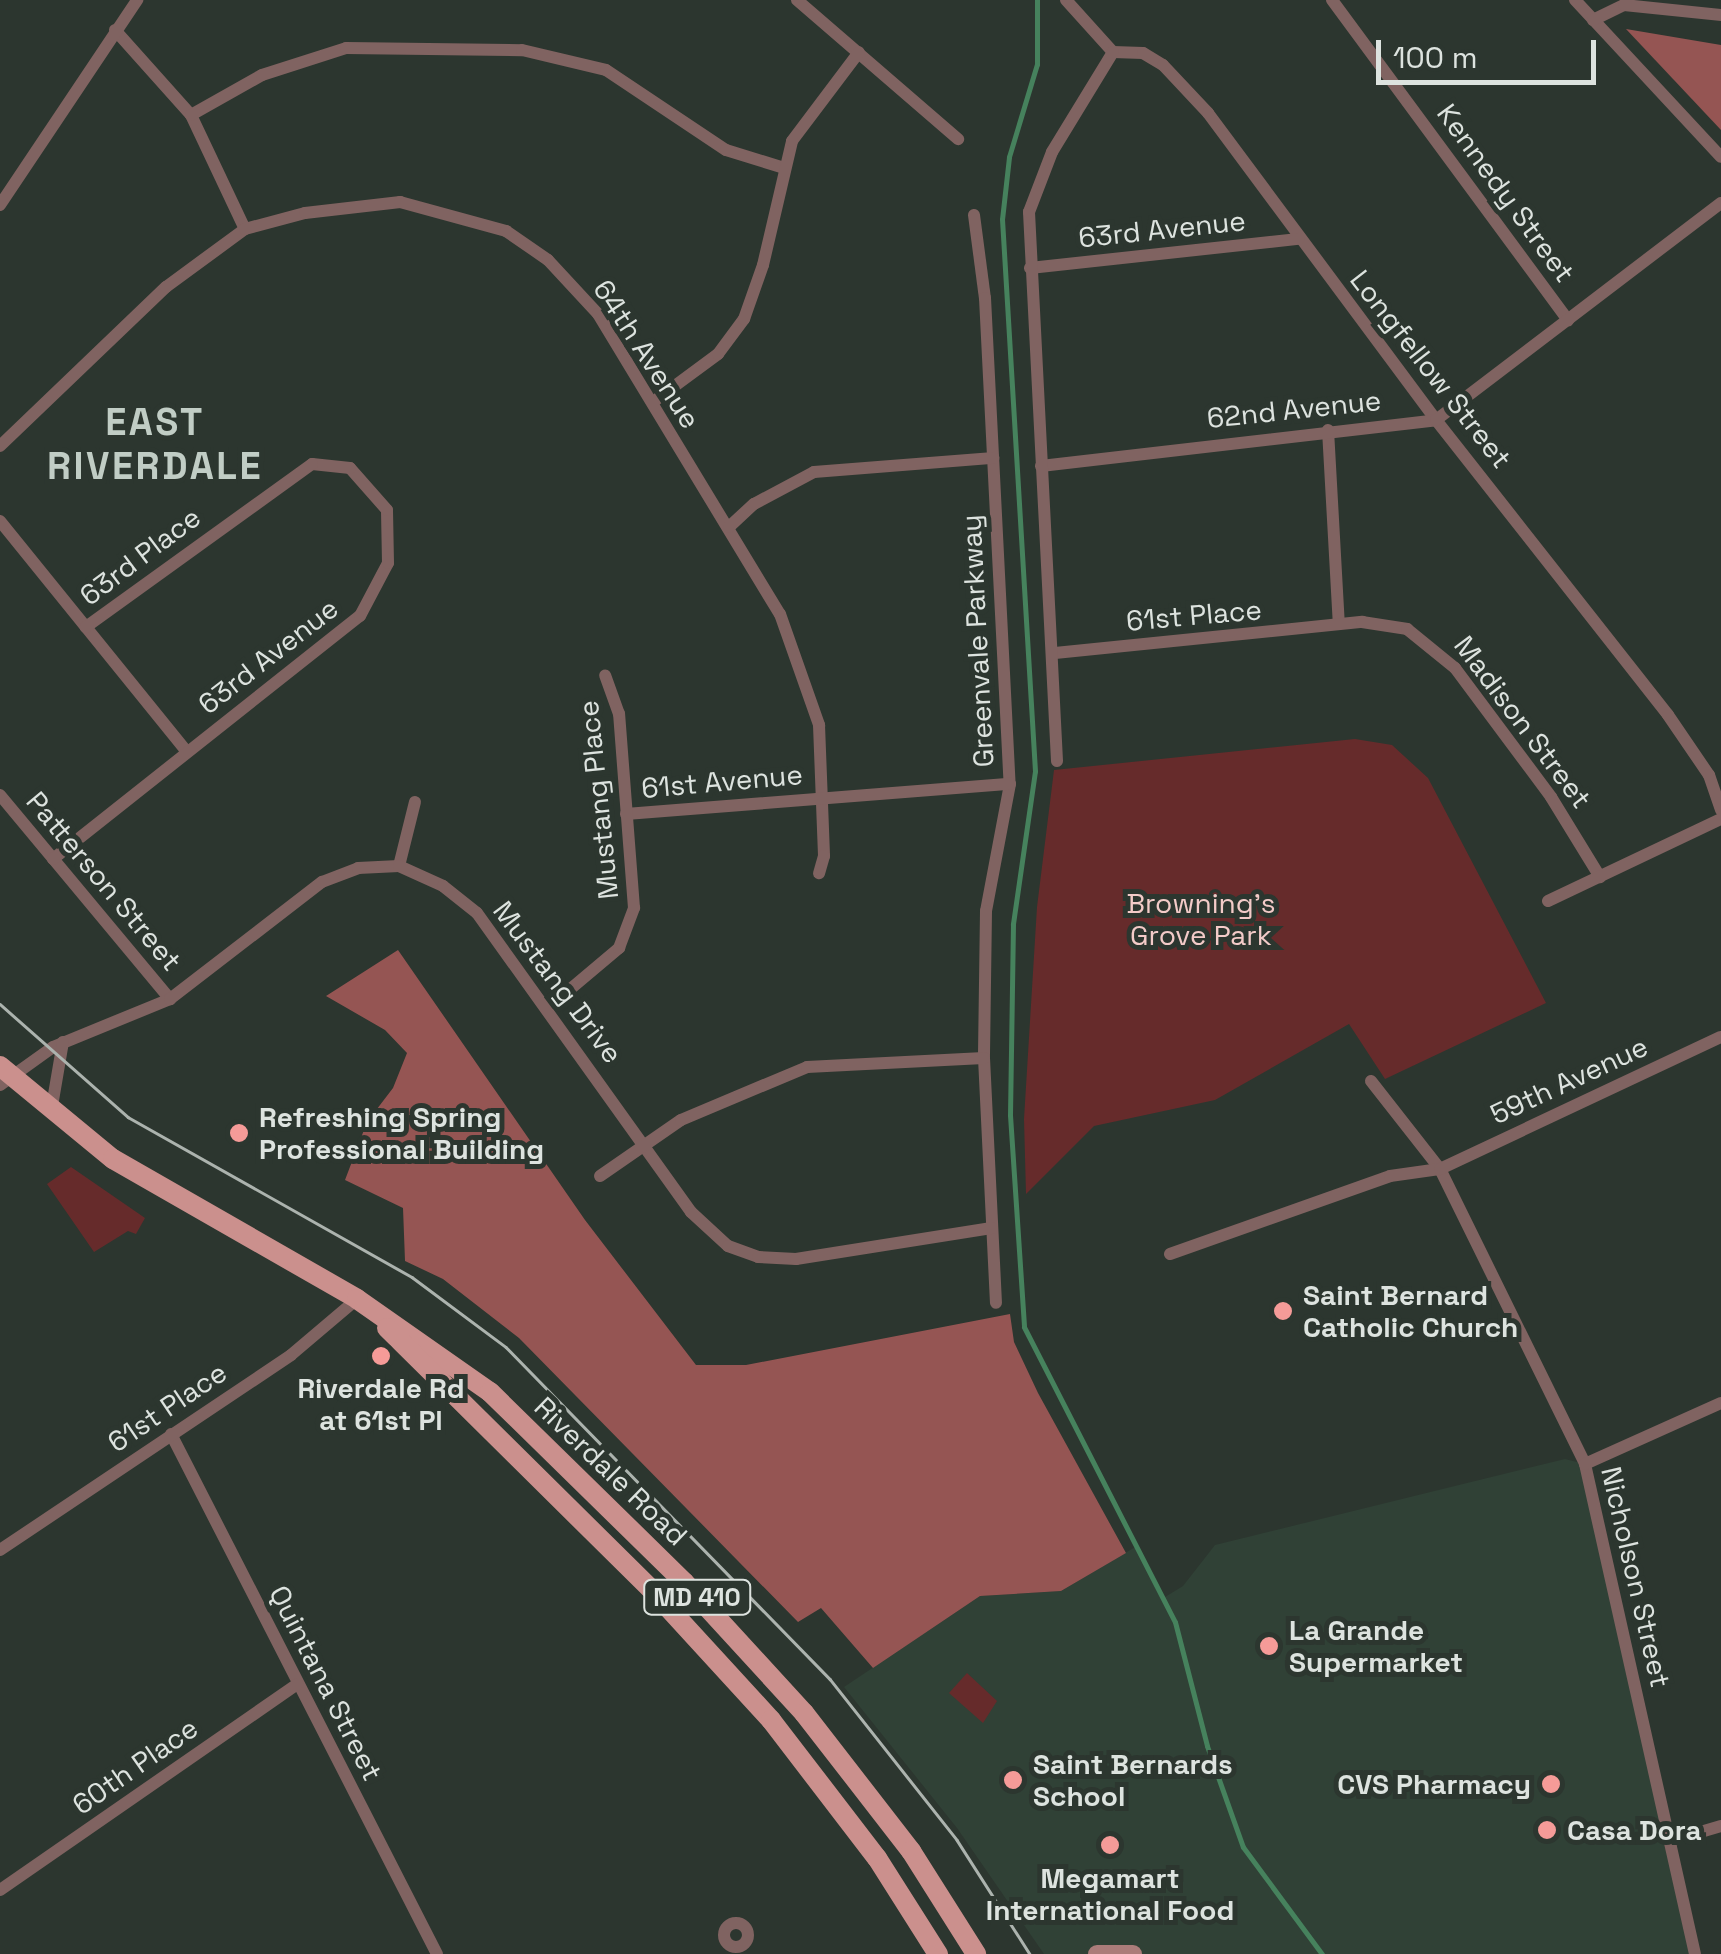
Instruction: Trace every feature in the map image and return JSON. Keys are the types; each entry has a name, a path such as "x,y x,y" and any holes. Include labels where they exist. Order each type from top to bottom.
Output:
{"main road":[{"name":"Riverdale Road","path":"4,1076 172,1196 357,1299 490,1392 684,1582 849,1770 976,1954"},
{"name":"Riverdale Road","path":"357,1299 623,1561 770,1720 877,1858 938,1954"}],"street":[{"path":"0,204 137,0"},
{"path":"798,0 958,139"},
{"path":"1057,761 1055,653 1029,212 1038,178 1113,52 1066,0"},
{"name":"Kennedy Street","path":"1332,0 1568,320"},
{"path":"1575,0 1721,157"},
{"path":"1593,20 1624,5 1721,15"},
{"path":"115,30 191,115 245,229"},
{"path":"191,115 262,74 346,48 522,50 606,70 726,150 784,168"},
{"path":"654,402 718,354 744,319 764,266 784,168 806,116 859,52"},
{"name":"Longfellow Street","path":"1113,52 1143,53 1186,88 1436,420 1690,745 1721,810"},
{"name":"64th Avenue","path":"0,446 166,286 245,229 306,213 400,202 506,231 582,294 654,402 780,614 819,725 822,798"},
{"path":"1436,420 1721,203"},
{"name":"Greenvale Parkway","path":"974,215 986,298 1010,784 986,910 984,1058 996,1303"},
{"name":"63rd Avenue","path":"1030,268 1298,239"},
{"name":"62nd Avenue","path":"1041,466 1436,420"},
{"path":"1328,430 1339,624"},
{"path":"729,526 781,487 814,472 860,463 992,458"},
{"name":"63rd Avenue","path":"53,859 186,751 345,631 373,600 385,573 391,526 365,479 350,468 321,462 272,489"},
{"name":"63rd Place","path":"86,628 272,489"},
{"path":"0,521 186,751"},
{"name":"61st Place","path":"1055,653 1339,624"},
{"name":"Madison Street","path":"1339,624 1407,628 1434,646 1551,797 1600,876"},
{"name":"Mustang Place","path":"549,1007 627,937 634,876 619,714 604,675"},
{"name":"61st Avenue","path":"626,814 1010,784"},
{"name":"Patterson Street","path":"0,794 170,999"},
{"name":"61st Avenue","path":"819,873 822,798"},
{"path":"4,1076 63,1042 170,999 322,882 358,868 398,866 415,802"},
{"path":"1548,901 1721,820"},
{"name":"Mustang Drive","path":"398,866 462,899 549,1007 712,1235 758,1258 796,1259 992,1228"},
{"name":"59th Avenue","path":"1170,1254 1390,1176 1440,1169 1721,1037"},
{"path":"52,1112 63,1042"},
{"path":"600,1176 645,1143 715,1102 808,1067 984,1058"},
{"name":"Nicholson Street","path":"1371,1081 1440,1169 1585,1464 1695,1954"},
{"name":"61st Place","path":"0,1550 290,1355 357,1299"},
{"path":"1585,1464 1721,1403"},
{"name":"Quintana Street","path":"170,1434 437,1954"},
{"name":"60th Place","path":"0,1890 298,1684"},
{"path":"1670,1841 1721,1826"},
{"path":"1097,1954 1133,1954"}],"shaded area":[{"path":"1626,29 1721,45 1721,130"},
{"path":"398,950 585,1220 696,1365 746,1365 1010,1314 1014,1342 1038,1393 1126,1553 1061,1591 980,1596 873,1668 821,1608 798,1622 519,1338 443,1279 405,1261 403,1208 345,1180 367,1122 393,1088 407,1053 385,1030 326,996"},
{"path":"1565,1459 1585,1464 1695,1954 1044,1954 957,1828 844,1687 980,1596 1061,1591 1137,1546 1165,1597 1183,1586 1215,1545"}],"green space":[{"name":"Browning's Grove Park","path":"1355,739 1392,745 1428,778 1546,1003 1385,1079 1349,1024 1215,1100 1094,1126 1026,1194 1024,1119 1037,907 1054,770"},
{"path":"71,1167 145,1218 136,1234 128,1231 94,1252 47,1184"},
{"path":"967,1673 997,1701 983,1723 949,1693"}],"waterway":[{"path":"1037,0 1037,64 1009,157 1002,219 1035,771 1013,924 1010,1115 1024,1327 1175,1622 1207,1746 1243,1847 1322,1954"}],"tram line":[{"path":"0,1004 128,1117 412,1277 506,1347 830,1679 957,1840 1030,1954"}],"place":[{"name":"Refreshing Spring Professional Building","path":"239,1133"},
{"name":"Saint Bernard Catholic Church","path":"1283,1311"},
{"name":"Riverdale Rd at 61st Pl","path":"381,1356"},
{"name":"La Grande Supermarket","path":"1269,1646"},
{"name":"Saint Bernards School","path":"1013,1780"},
{"name":"CVS Pharmacy","path":"1551,1784"},
{"name":"Casa Dora","path":"1547,1830"},
{"name":"Megamart International Food","path":"1110,1845"}],"district":[{"name":"EAST RIVERDALE","path":"155,444"}]}
